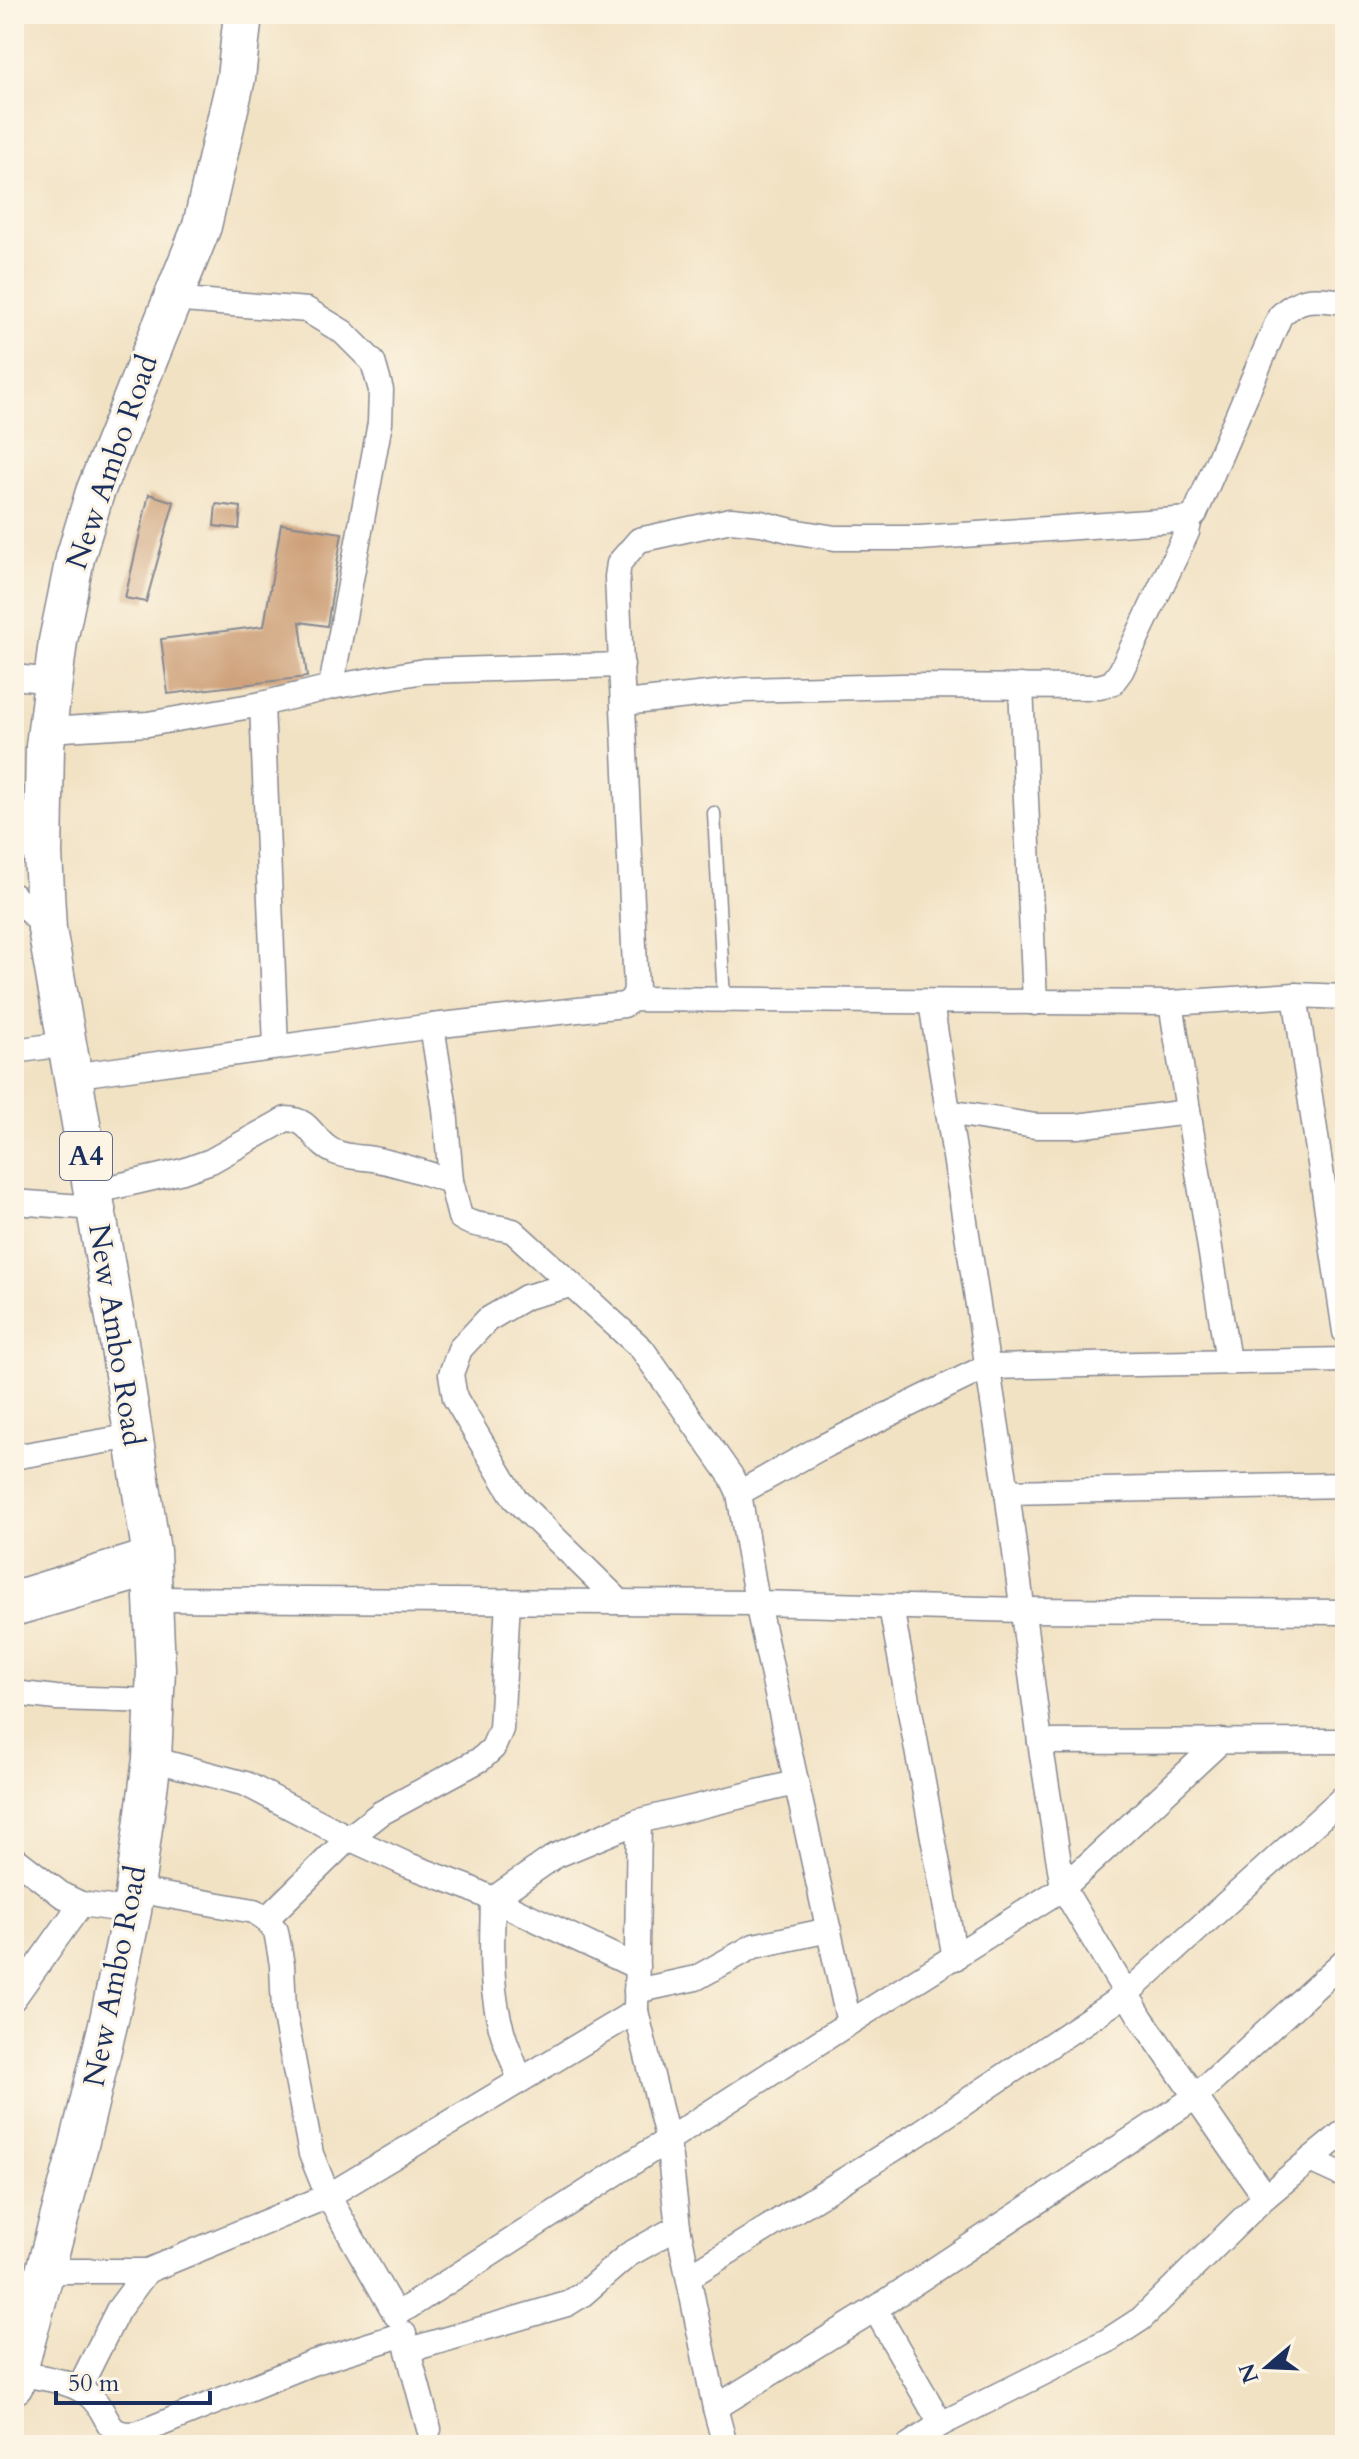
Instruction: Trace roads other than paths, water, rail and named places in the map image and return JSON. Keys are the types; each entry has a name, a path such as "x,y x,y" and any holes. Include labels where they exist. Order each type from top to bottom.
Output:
{"main road":[{"name":"New Ambo Road","path":"17,2364 81,2135 133,1900 152,1759 156,1669 152,1575 133,1436 94,1200 68,1060 32,923 43,854 47,730 25,675 58,641 79,545 95,492 202,226 236,78 243,14"}],"street":[{"path":"624,703 744,690 1099,687 1112,683 1187,532 1280,316 1292,304 1307,298 1345,302"},
{"path":"171,299 307,310 343,332 373,362 381,390 380,423 331,687"},
{"path":"633,999 636,989 617,577 619,563 639,540 731,520 835,538 920,538 1190,519"},
{"path":"47,730 148,724 424,671 622,665"},
{"path":"1021,686 1035,1003"},
{"path":"262,704 276,1047"},
{"path":"14,896 32,923"},
{"path":"14,1051 68,1060 276,1047 624,1005 633,999 1171,1003 1295,995 1345,997"},
{"path":"1295,995 1345,1332"},
{"path":"931,1002 1007,1492 1063,1888 1125,1995 1265,2197"},
{"path":"1171,1003 1228,1361"},
{"path":"432,1026 456,1210 464,1221 496,1225 513,1231 642,1349 731,1476 739,1493 757,1603 849,2023"},
{"path":"948,1112 1035,1126 1077,1126 1188,1112"},
{"path":"14,1202 94,1200 211,1161 286,1119 298,1119 308,1126 317,1141 336,1153 379,1160 451,1181"},
{"path":"571,1285 526,1297 487,1320 460,1349 451,1374 455,1398 515,1499 620,1602"},
{"path":"739,1493 820,1448 986,1367 1345,1360"},
{"path":"14,1457 133,1436"},
{"path":"1007,1492 1345,1485"},
{"path":"14,1614 152,1575"},
{"path":"14,1593 152,1575 508,1601 1345,1612"},
{"path":"266,1919 349,1838 381,1813 481,1759 493,1748 501,1729 508,1601"},
{"path":"891,1607 955,1958"},
{"path":"14,1693 56,1698 154,1701"},
{"path":"403,2333 668,2141 1063,1888 1221,1741"},
{"path":"1040,1742 1345,1741"},
{"path":"152,1759 246,1784 349,1838 493,1899 636,1990"},
{"path":"493,1899 555,1856 639,1821 795,1783"},
{"path":"690,2276 918,2134 1125,1995 1345,1796"},
{"path":"639,1821 636,1990 668,2141 678,2227 725,2445"},
{"path":"14,1858 62,1895 81,1904 133,1900 254,1911 276,1931 282,1965 284,2011 311,2154 328,2196 403,2333 429,2429"},
{"path":"493,1899 491,1963 496,2003 502,2033 520,2080"},
{"path":"14,1998 81,1904"},
{"path":"43,2271 147,2271 328,2196 520,2080 636,1990 696,1978 754,1946 829,1930"},
{"path":"715,2408 875,2309 1194,2098 1345,1960"},
{"path":"909,2445 941,2424 1107,2341 1141,2319 1265,2197 1345,2131"},
{"path":"1310,2160 1345,2176"},
{"path":"17,2364 79,2388 91,2396 118,2434 139,2433 312,2363 403,2333 567,2304 628,2255 678,2227"},
{"path":"79,2388 118,2310 147,2271"},
{"path":"875,2309 941,2424"}],"lane":[{"path":"714,813 724,1000"}]}
